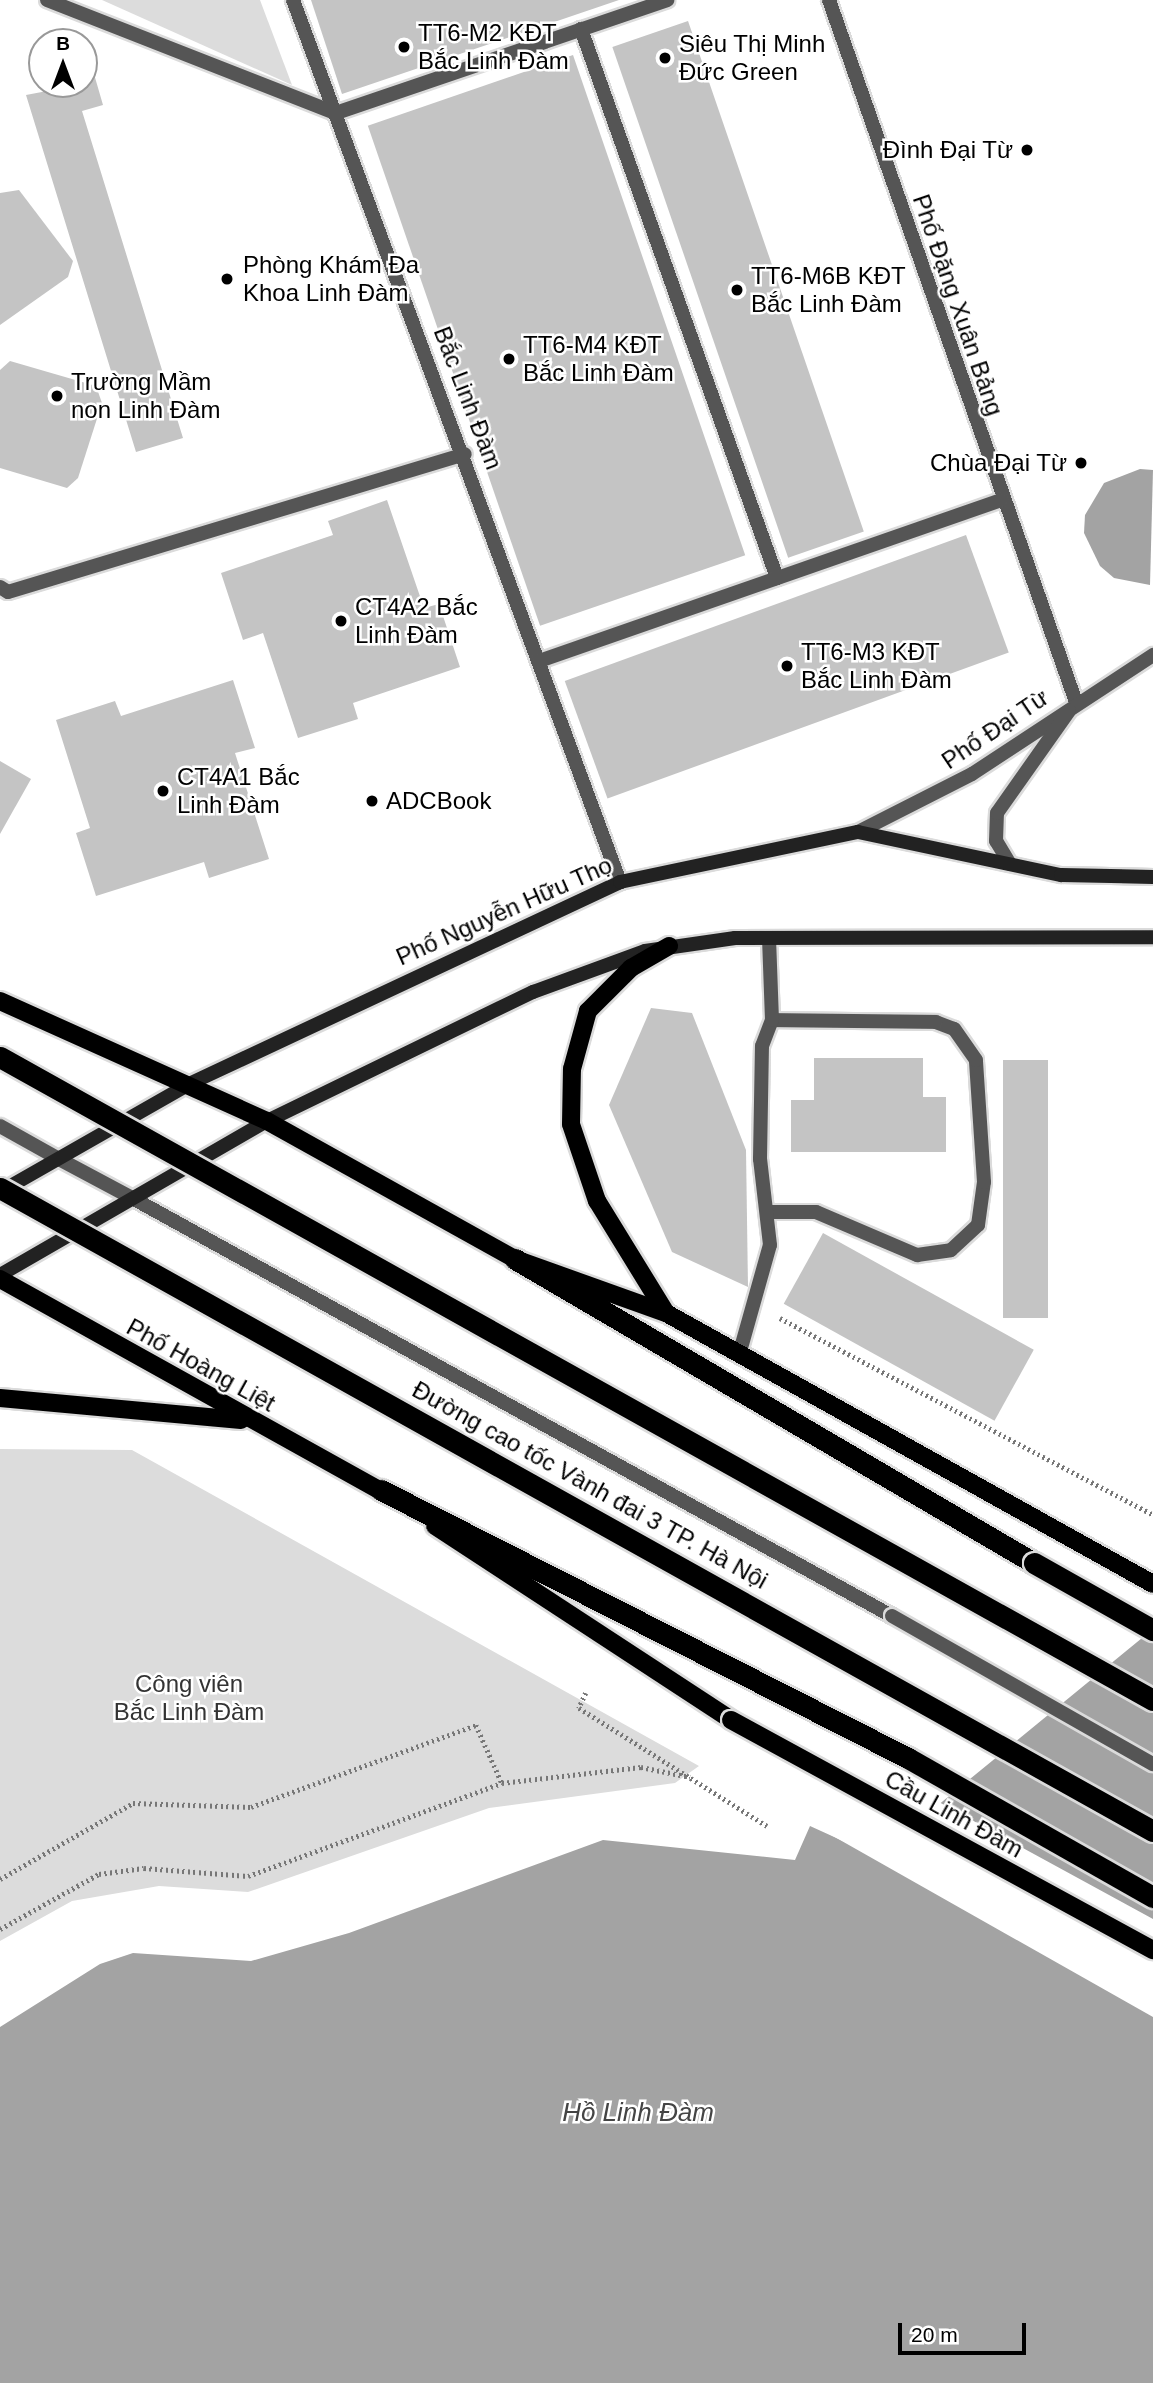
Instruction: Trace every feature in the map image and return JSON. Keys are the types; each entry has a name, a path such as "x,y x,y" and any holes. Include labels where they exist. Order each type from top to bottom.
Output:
{"highway":[{"path":"0,1057 1153,1700"},
{"name":"Đường cao tốc Vành đai 3 TP. Hà Nội","path":"0,1190 1153,1831"},
{"path":"515,1259 1153,1630"},
{"path":"381,1490 908,1758 1153,1897"}],"main road":[{"name":"Phố Nguyễn Hữu Thọ","path":"0,1190 189,1084 620,882 858,832 1061,875 1153,877"},
{"path":"0,1277 267,1121 533,992 668,946 769,938 1153,937"},
{"path":"666,1313 597,1201 571,1124 572,1069 588,1011 631,968 668,946"},
{"path":"0,1001 267,1121 515,1259 666,1313 1153,1584"},
{"name":"Phố Hoàng Liệt","path":"0,1277 249,1420 381,1490 731,1720"},
{"path":"0,1398 249,1420"},
{"name":"Cầu Linh Đàm","path":"731,1720 1153,1950"}],"street":[{"path":"47,0 336,113 667,0"},
{"name":"Bắc Linh Đàm","path":"293,0 465,454 620,882"},
{"name":"Phố Đặng Xuân Bảng","path":"830,0 1001,499 1076,702"},
{"path":"581,29 778,578"},
{"path":"0,587 8,592 465,454"},
{"path":"539,661 1001,499"},
{"name":"Phố Đại Từ","path":"858,832 972,774 1076,702 1153,655"},
{"path":"1010,864 996,841 997,813 1076,702"},
{"path":"739,1355 770,1245 770,1212 760,1159 762,1046 772,1020 769,938"},
{"path":"770,1212 816,1212 917,1255 929,1254 951,1250 978,1225 984,1182 975,1060 954,1030 936,1022 772,1020"},
{"path":"0,1126 892,1616 1153,1764"}],"path":[{"path":"752,1311 779,1318 1153,1515"},
{"path":"586,1693 579,1708 767,1826"},
{"path":"0,1879 133,1803 251,1807 476,1725 502,1783"},
{"path":"0,1929 99,1874 144,1868 248,1876 502,1783 642,1768 690,1777"}],"green space":[{"path":"102,0 260,0 292,85"},
{"name":"Công viên Bắc Linh Đàm","path":"0,1449 132,1450 699,1766 675,1783 489,1808 248,1892 159,1886 72,1901 0,1941"}],"water":[{"path":"1140,469 1153,470 1150,585 1114,578 1100,566 1084,533 1085,515 1104,483"},
{"name":"Hồ Linh Đàm","path":"1153,1629 1153,2383 0,2383 0,2027 100,1964 133,1953 251,1961 349,1933 603,1840 795,1860 810,1826 876,1856"}],"pier":[{"path":"937,1801 1153,1919 1153,2017 810,1823 875,1852"}],"building":[{"name":"TT6-M2 KĐT Bắc Linh Đàm","path":"311,0 619,0 342,94"},
{"name":"TT6-M6B KĐT Bắc Linh Đàm","path":"688,21 864,532 788,558 612,47"},
{"path":"573,55 745,555 540,626 368,126"},
{"path":"98,88 103,105 82,111 183,438 136,452 26,95 28,98 98,98"},
{"path":"19,190 73,261 68,277 0,325 0,193"},
{"path":"10,361 96,386 102,403 78,478 67,488 0,468 0,370"},
{"name":"CT4A2 Bắc Linh Đàm","path":"387,500 424,608 439,604 460,667 353,703 358,719 298,738 263,633 243,640 221,573 333,535 328,521"},
{"name":"TT6-M3 KĐT Bắc Linh Đàm","path":"966,535 1009,652 608,799 565,681"},
{"name":"CT4A1 Bắc Linh Đàm","path":"233,680 255,748 235,753 269,859 209,878 204,862 96,896 76,833 90,828 56,720 115,701 121,716"},
{"path":"0,761 31,779 0,834"},
{"path":"651,1008 692,1013 746,1150 748,1287 672,1252 609,1105"},
{"path":"814,1058 923,1058 923,1097 946,1097 946,1152 791,1152 791,1100 814,1100"},
{"path":"1003,1060 1048,1060 1048,1318 1003,1318"},
{"path":"823,1233 1034,1350 995,1421 784,1304"}],"place":[{"name":"TT6-M2 KĐT Bắc Linh Đàm","path":"404,47"},
{"name":"Siêu Thị Minh Đức Green","path":"665,58"},
{"name":"Đình Đại Từ","path":"1027,150"},
{"name":"Phòng Khám Đa Khoa Linh Đàm","path":"227,279"},
{"name":"TT6-M6B KĐT Bắc Linh Đàm","path":"737,290"},
{"name":"TT6-M4 KĐT Bắc Linh Đàm","path":"509,359"},
{"name":"Trường Mầm non Linh Đàm","path":"57,396"},
{"name":"Chùa Đại Từ","path":"1081,463"},
{"name":"CT4A2 Bắc Linh Đàm","path":"341,621"},
{"name":"TT6-M3 KĐT Bắc Linh Đàm","path":"787,666"},
{"name":"CT4A1 Bắc Linh Đàm","path":"163,791"},
{"name":"ADCBook","path":"372,801"}]}
